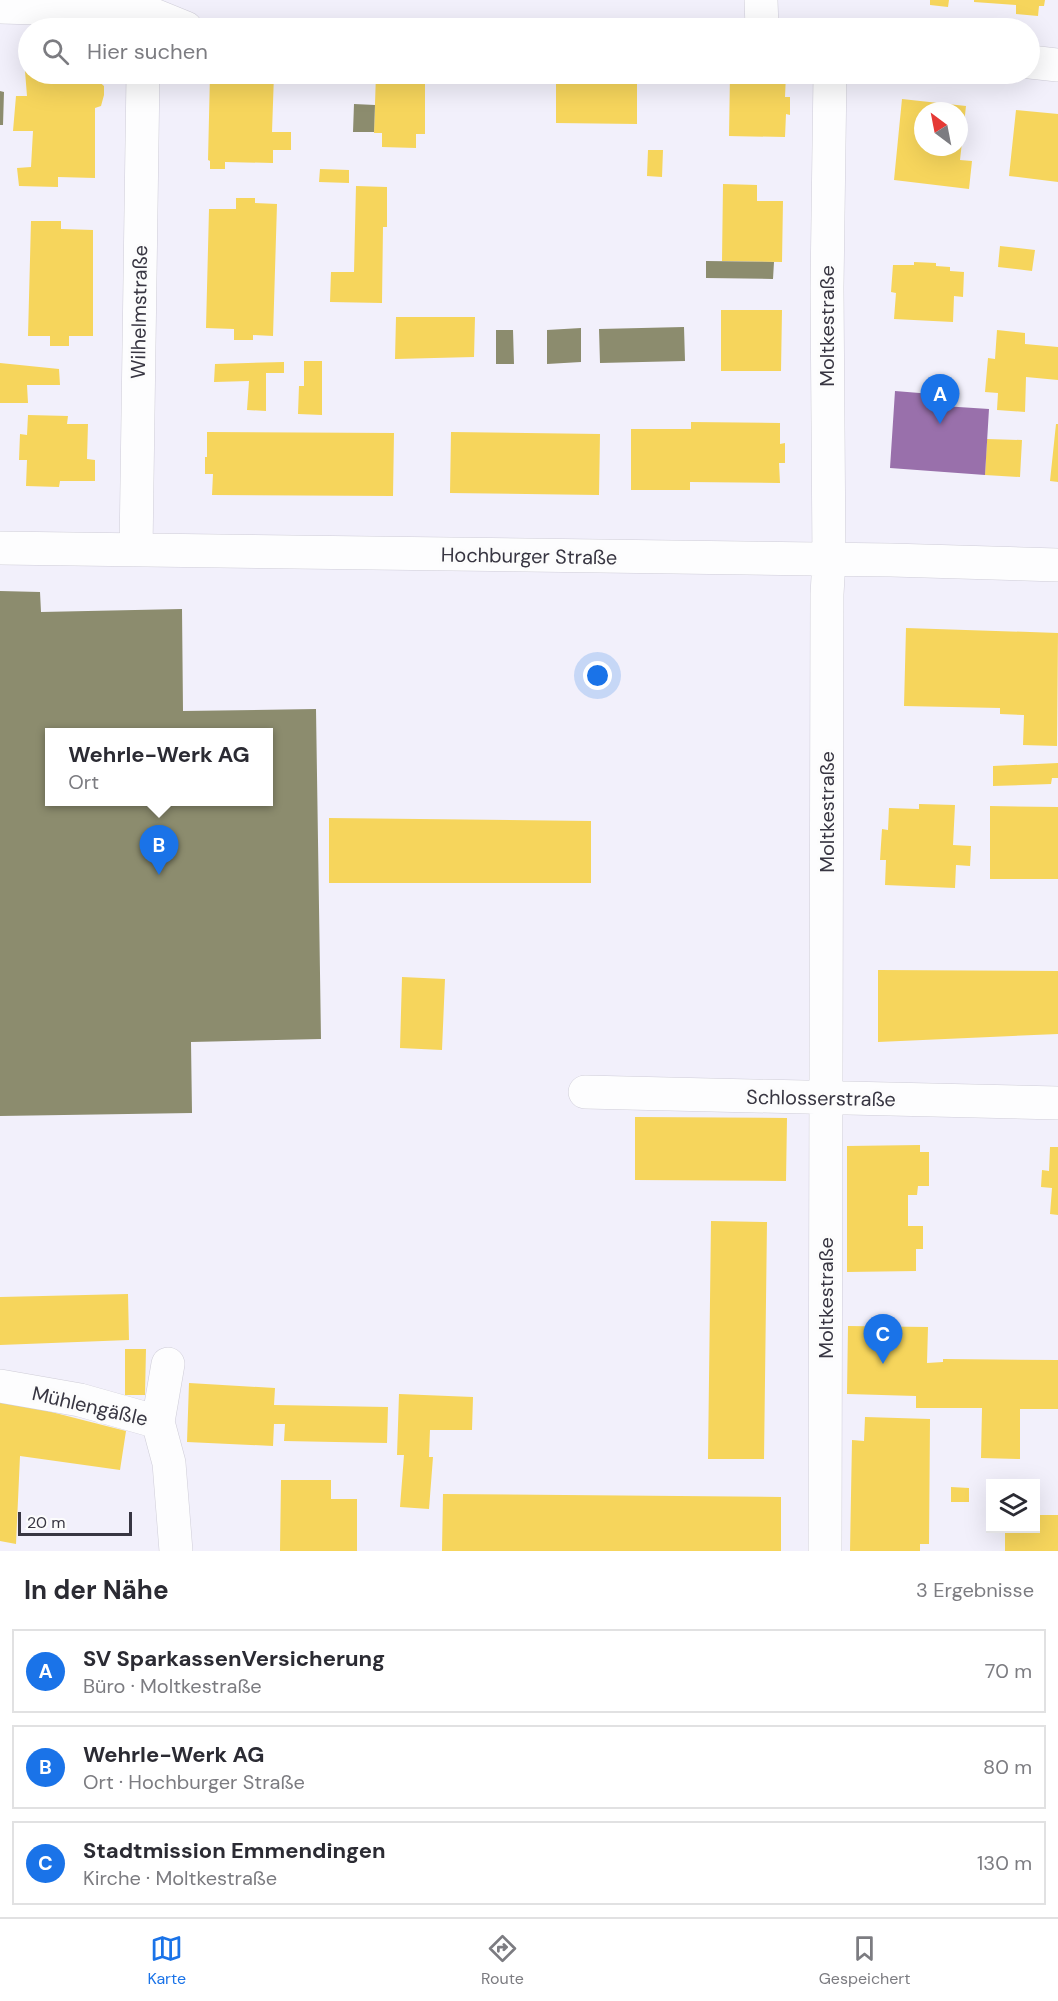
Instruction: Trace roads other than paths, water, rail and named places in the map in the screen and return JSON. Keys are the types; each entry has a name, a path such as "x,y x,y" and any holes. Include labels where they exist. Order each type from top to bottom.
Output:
{"street":[{"path":"761,0 762,18"},
{"path":"0,7 144,13"},
{"path":"1040,63 1058,65"},
{"name":"Wilhelmstraße","path":"136,550 143,84"},
{"name":"Moltkestraße","path":"825,1551 827,594 829,561 827,288 830,84"},
{"name":"Hochburger Straße","path":"0,548 1058,565"},
{"name":"Schlosserstraße","path":"585,1092 1058,1103"},
{"path":"158,1422 168,1364"},
{"name":"Mühlengäßle","path":"0,1386 80,1400 158,1422 169,1463 176,1551"}],"place":[{"name":"SV SparkassenVersicherung","path":"940,424"},
{"name":"Wehrle-Werk AG","path":"159,875"},
{"name":"Stadtmission Emmendingen","path":"883,1364"}]}
